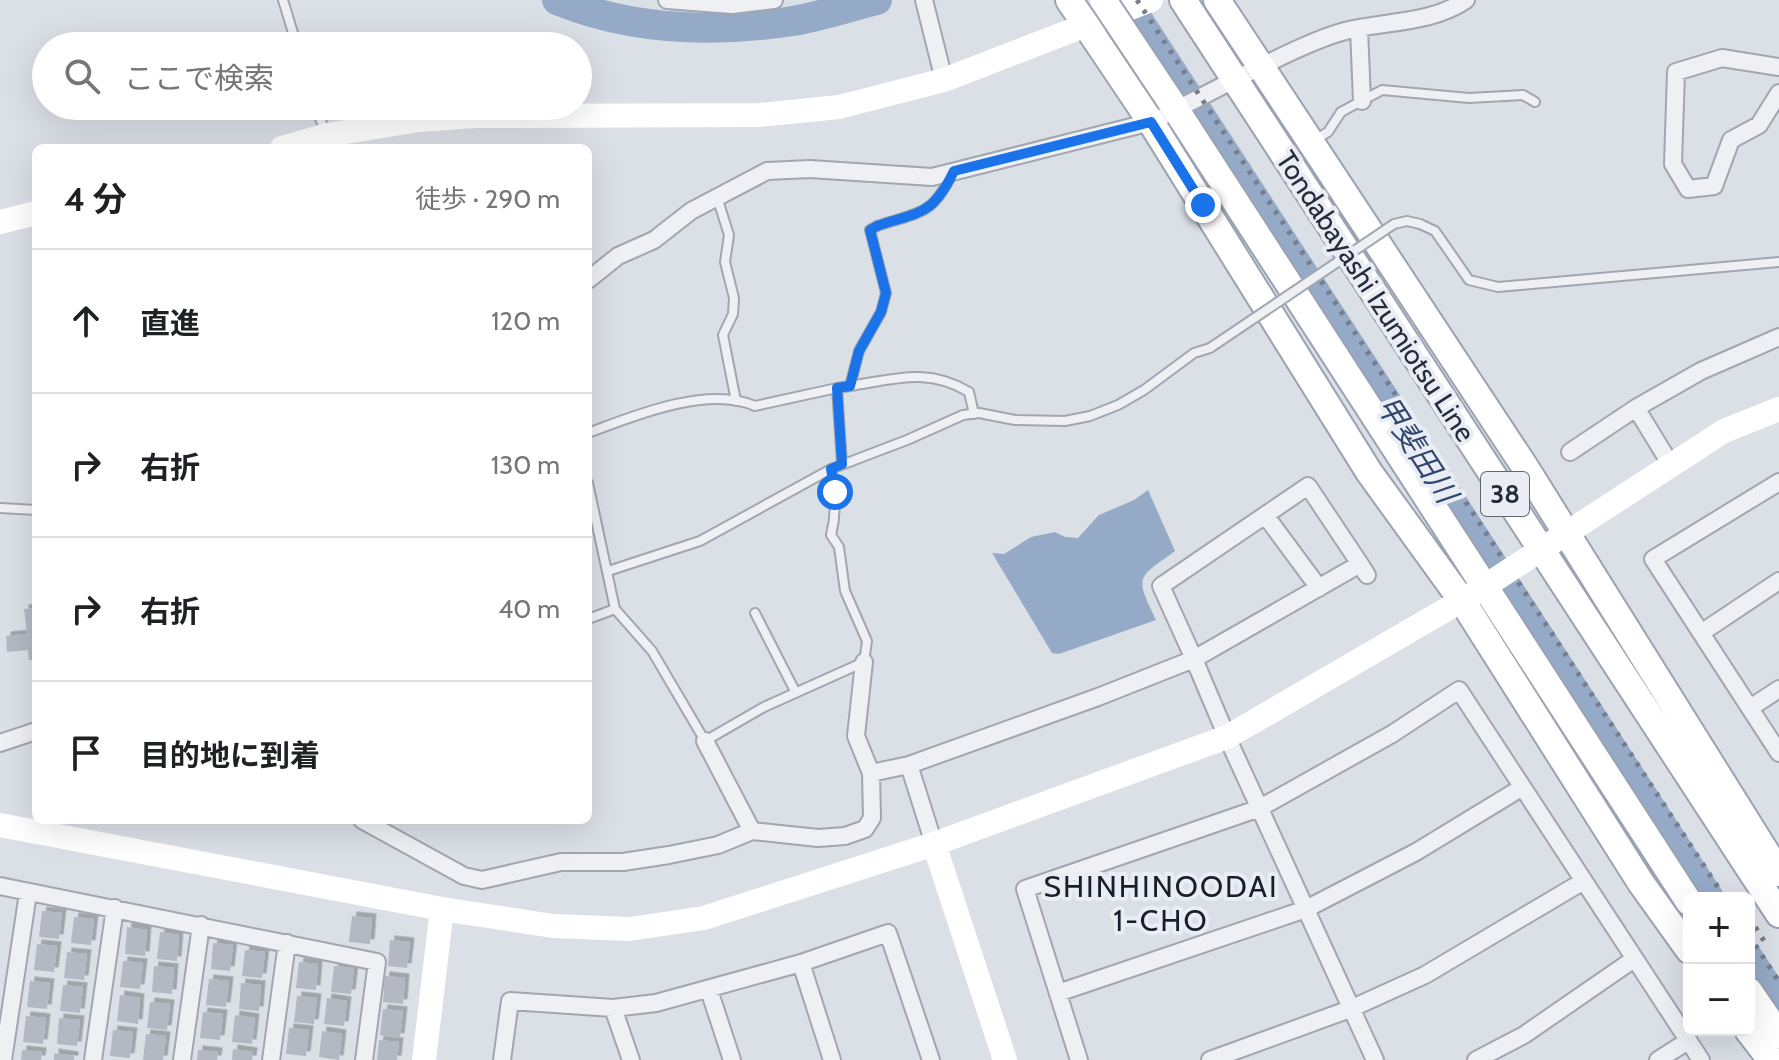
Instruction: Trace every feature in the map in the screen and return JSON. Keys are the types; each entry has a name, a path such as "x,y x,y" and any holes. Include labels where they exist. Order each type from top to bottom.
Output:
{"main road":[{"path":"1069,0 1086,26 1168,111 1369,472 1468,598 1641,883 1683,942"},
{"name":"38","path":"1103,0 1168,111 1683,893"},
{"name":"Tondabayashi Izumiotsu Line","path":"1183,0 1240,75 1779,914"},
{"path":"1217,0 1240,75 1313,141 1779,873"},
{"path":"1755,1000 1779,1035"},
{"path":"1753,1036 1771,1060"}],"street":[{"path":"667,0 732,5 774,0"},
{"path":"592,115 791,113 868,101 944,80 1151,0"},
{"path":"592,277 618,256 654,240 691,211 767,171 810,169 932,177 1168,111 1240,75 1343,32 1414,19 1456,7 1466,0"},
{"path":"926,6 944,80"},
{"path":"1359,29 1362,101"},
{"path":"1779,67 1722,58 1676,72 1673,164 1688,189 1714,186 1731,140 1759,125 1779,93"},
{"path":"296,144 327,135 363,134 419,120"},
{"path":"0,222 32,214"},
{"path":"1570,452 1636,408 1701,371 1779,337"},
{"path":"1636,408 1671,465"},
{"path":"0,825 442,909 553,926 629,929 704,918 934,844 1227,737 1468,598 1724,431 1779,409"},
{"path":"1779,482 1653,559 1779,753"},
{"path":"871,773 909,765 1194,659 1319,588 1364,570 1308,486 1161,586 1194,659 1227,737 1375,1060"},
{"path":"1265,515 1319,588"},
{"path":"1701,633 1779,581"},
{"path":"369,824 464,876 482,880 561,862 623,862 669,855 718,845 752,831 818,838 845,836 865,829 872,818 871,773 856,736 864,662"},
{"path":"1750,708 1779,689"},
{"path":"1079,1060 1025,889 1260,808 1392,734 1459,690 1701,1060"},
{"path":"0,743 32,732"},
{"path":"705,741 752,831"},
{"path":"909,765 1005,1060"},
{"path":"1058,993 1306,909 1416,852 1521,788"},
{"path":"1210,1060 1256,1053 1425,975 1582,882"},
{"path":"0,886 377,962 364,1060"},
{"path":"3,1060 28,893"},
{"path":"93,1060 115,908"},
{"path":"424,1060 442,909"},
{"path":"182,1060 201,925"},
{"path":"502,1060 510,1001 613,1008 656,1003 801,963 888,933 931,1060"},
{"path":"271,1060 287,943"},
{"path":"1476,1060 1524,1035 1634,959"},
{"path":"801,963 832,1060"},
{"path":"709,990 732,1060"},
{"path":"613,1008 631,1060"},
{"path":"1658,1060 1688,1041"}],"lane":[{"path":"283,0 293,32"},
{"path":"1313,141 1328,132 1341,112 1382,90 1469,98 1523,95 1535,102"},
{"path":"321,120 327,135"},
{"path":"850,386 859,351 881,312 886,293 870,230 930,208 941,197 954,171"},
{"path":"717,197 729,235 725,262 734,298 733,314 723,335 736,401"},
{"path":"608,571 700,541 831,469 963,415 1052,421 1090,416 1118,405 1194,353 1210,348 1394,224 1407,221 1435,231 1469,280 1498,287 1779,262"},
{"path":"592,431 670,406 718,399 755,406 912,376 931,376 969,392 974,414"},
{"path":"837,388 842,464"},
{"path":"592,501 615,609 652,651 705,741 764,707 864,662 867,641 845,591 839,547 831,535 835,521 835,492 831,469"},
{"path":"0,508 32,510"},
{"path":"592,618 615,609"},
{"path":"755,613 796,693"}],"water":[{"path":"1148,490 1175,551 1153,567 1143,580 1142,586 1156,620 1059,654 1052,653 992,553 1004,554 1031,537 1055,532 1078,538 1099,515 1134,500"}],"building":[{"path":"32,608 32,660 29,660 28,650 7,652 6,636 27,634 24,609"},
{"path":"42,911 62,913 59,939 39,937"},
{"path":"352,916 372,918 370,944 349,942"},
{"path":"74,917 94,919 91,945 71,943"},
{"path":"127,927 147,930 145,956 125,954"},
{"path":"160,932 179,935 177,961 157,959"},
{"path":"390,940 410,942 407,968 388,966"},
{"path":"213,943 233,945 230,971 211,969"},
{"path":"37,944 57,946 54,972 34,970"},
{"path":"245,950 265,952 262,978 242,976"},
{"path":"67,952 87,954 84,980 64,978"},
{"path":"123,961 143,963 140,989 120,987"},
{"path":"299,962 318,964 316,990 296,988"},
{"path":"154,966 174,968 172,994 152,992"},
{"path":"334,966 354,968 351,994 331,992"},
{"path":"385,976 405,978 403,1004 383,1002"},
{"path":"209,979 229,981 226,1007 206,1005"},
{"path":"30,981 50,983 47,1009 27,1007"},
{"path":"241,983 261,985 259,1011 239,1009"},
{"path":"63,985 83,987 80,1013 60,1011"},
{"path":"120,995 140,998 138,1024 117,1021"},
{"path":"297,996 317,998 314,1024 294,1022"},
{"path":"327,998 347,1001 344,1026 324,1024"},
{"path":"150,1002 170,1004 167,1030 147,1028"},
{"path":"383,1009 403,1011 400,1038 380,1035"},
{"path":"203,1012 223,1014 220,1040 200,1038"},
{"path":"235,1015 255,1018 252,1044 232,1042"},
{"path":"26,1016 46,1018 43,1044 23,1042"},
{"path":"59,1018 80,1020 77,1046 57,1044"},
{"path":"289,1028 309,1030 306,1056 286,1054"},
{"path":"113,1030 133,1032 130,1058 110,1056"},
{"path":"322,1031 342,1034 339,1060 319,1057"},
{"path":"146,1034 166,1036 163,1060 143,1060"},
{"path":"379,1040 399,1042 397,1060 377,1060"},
{"path":"233,1049 253,1052 252,1060 232,1060"},
{"path":"22,1050 42,1052 41,1060 21,1060"},
{"path":"198,1050 218,1052 217,1060 197,1060"},
{"path":"54,1053 74,1056 74,1060 54,1060"}],"waterway":[{"path":"557,0 615,18 703,28 793,21 877,0"},
{"name":"甲斐田川","path":"1125,0 1705,892"},
{"name":"甲斐田川","path":"1752,964 1779,1005"}],"railway":[{"path":"1137,0 1721,892"},
{"path":"1755,927 1766,944"},
{"path":"1755,944 1779,982"}],"district":[{"name":"SHINHINOODAI 1-CHO","path":"1161,903"}],"route":[{"path":"835,492 831,469 842,464 837,388 850,386 859,351 881,312 886,293 870,230 930,208 941,197 954,171 1151,122 1203,205"}]}
